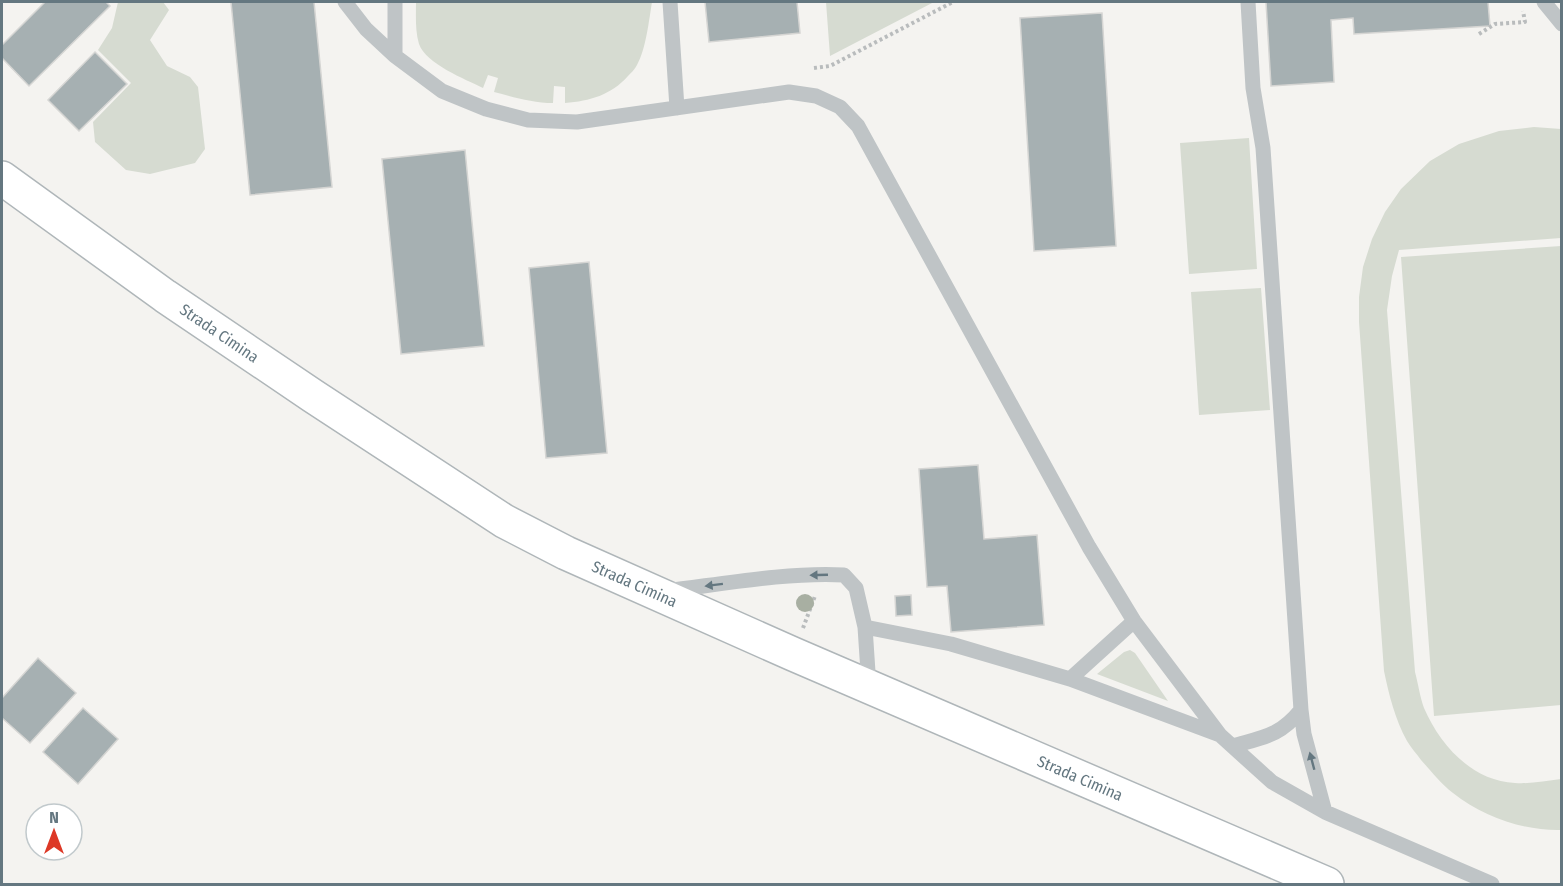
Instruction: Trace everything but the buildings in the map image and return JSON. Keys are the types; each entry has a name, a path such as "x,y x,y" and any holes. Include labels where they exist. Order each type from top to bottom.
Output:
{"main road":[{"name":"Strada Cimina","path":"2,178 175,303 504,521 566,553 793,654 1327,885"}],"lane":[{"path":"345,2 366,29 395,56 442,92 486,109 528,120 578,123 789,92 816,96 840,107 858,126 1089,547 1134,621 1220,735 1272,782 1325,812 1492,885"},
{"path":"395,2 395,56"},
{"path":"670,2 677,108"},
{"path":"1248,2 1253,88 1263,148 1301,710 1304,734 1325,812"},
{"path":"1544,2 1562,24"},
{"path":"654,592 772,578 823,574 844,576 856,588 865,627 868,687"},
{"path":"1070,680 1134,621"},
{"path":"865,627 951,644 1070,680 1220,735"},
{"path":"1233,746 1277,732 1292,722 1301,710"}],"path":[{"path":"814,68 830,66 953,2"},
{"path":"1479,34 1495,24 1525,22 1522,2"},
{"path":"793,654 823,574"}],"shaded area":[{"path":"118,2 163,2 169,10 150,40 167,66 190,77 198,87 205,149 195,163 150,174 126,170 95,142 93,122 131,83 98,50 112,28"},
{"path":"416,2 652,2 643,51 636,66 621,83 591,99 565,103 565,87 554,86 553,103 546,103 494,92 498,78 488,75 483,88 429,58 419,44 416,28"},
{"path":"826,2 934,2 830,56"},
{"path":"1534,127 1561,129 1561,238 1399,250 1387,310 1415,672 1424,708 1448,747 1459,759 1485,776 1515,783 1561,779 1561,830 1533,828 1504,821 1465,802 1444,786 1421,760 1407,741 1399,724 1384,671 1359,322 1359,297 1363,267 1372,239 1385,212 1401,189 1430,161 1459,144 1499,131"},
{"path":"1249,138 1257,269 1189,274 1180,143"},
{"path":"1561,246 1561,705 1434,716 1401,257"},
{"path":"1261,288 1270,410 1199,415 1191,292"},
{"path":"1130,650 1135,653 1168,701 1097,674 1124,652"}]}
